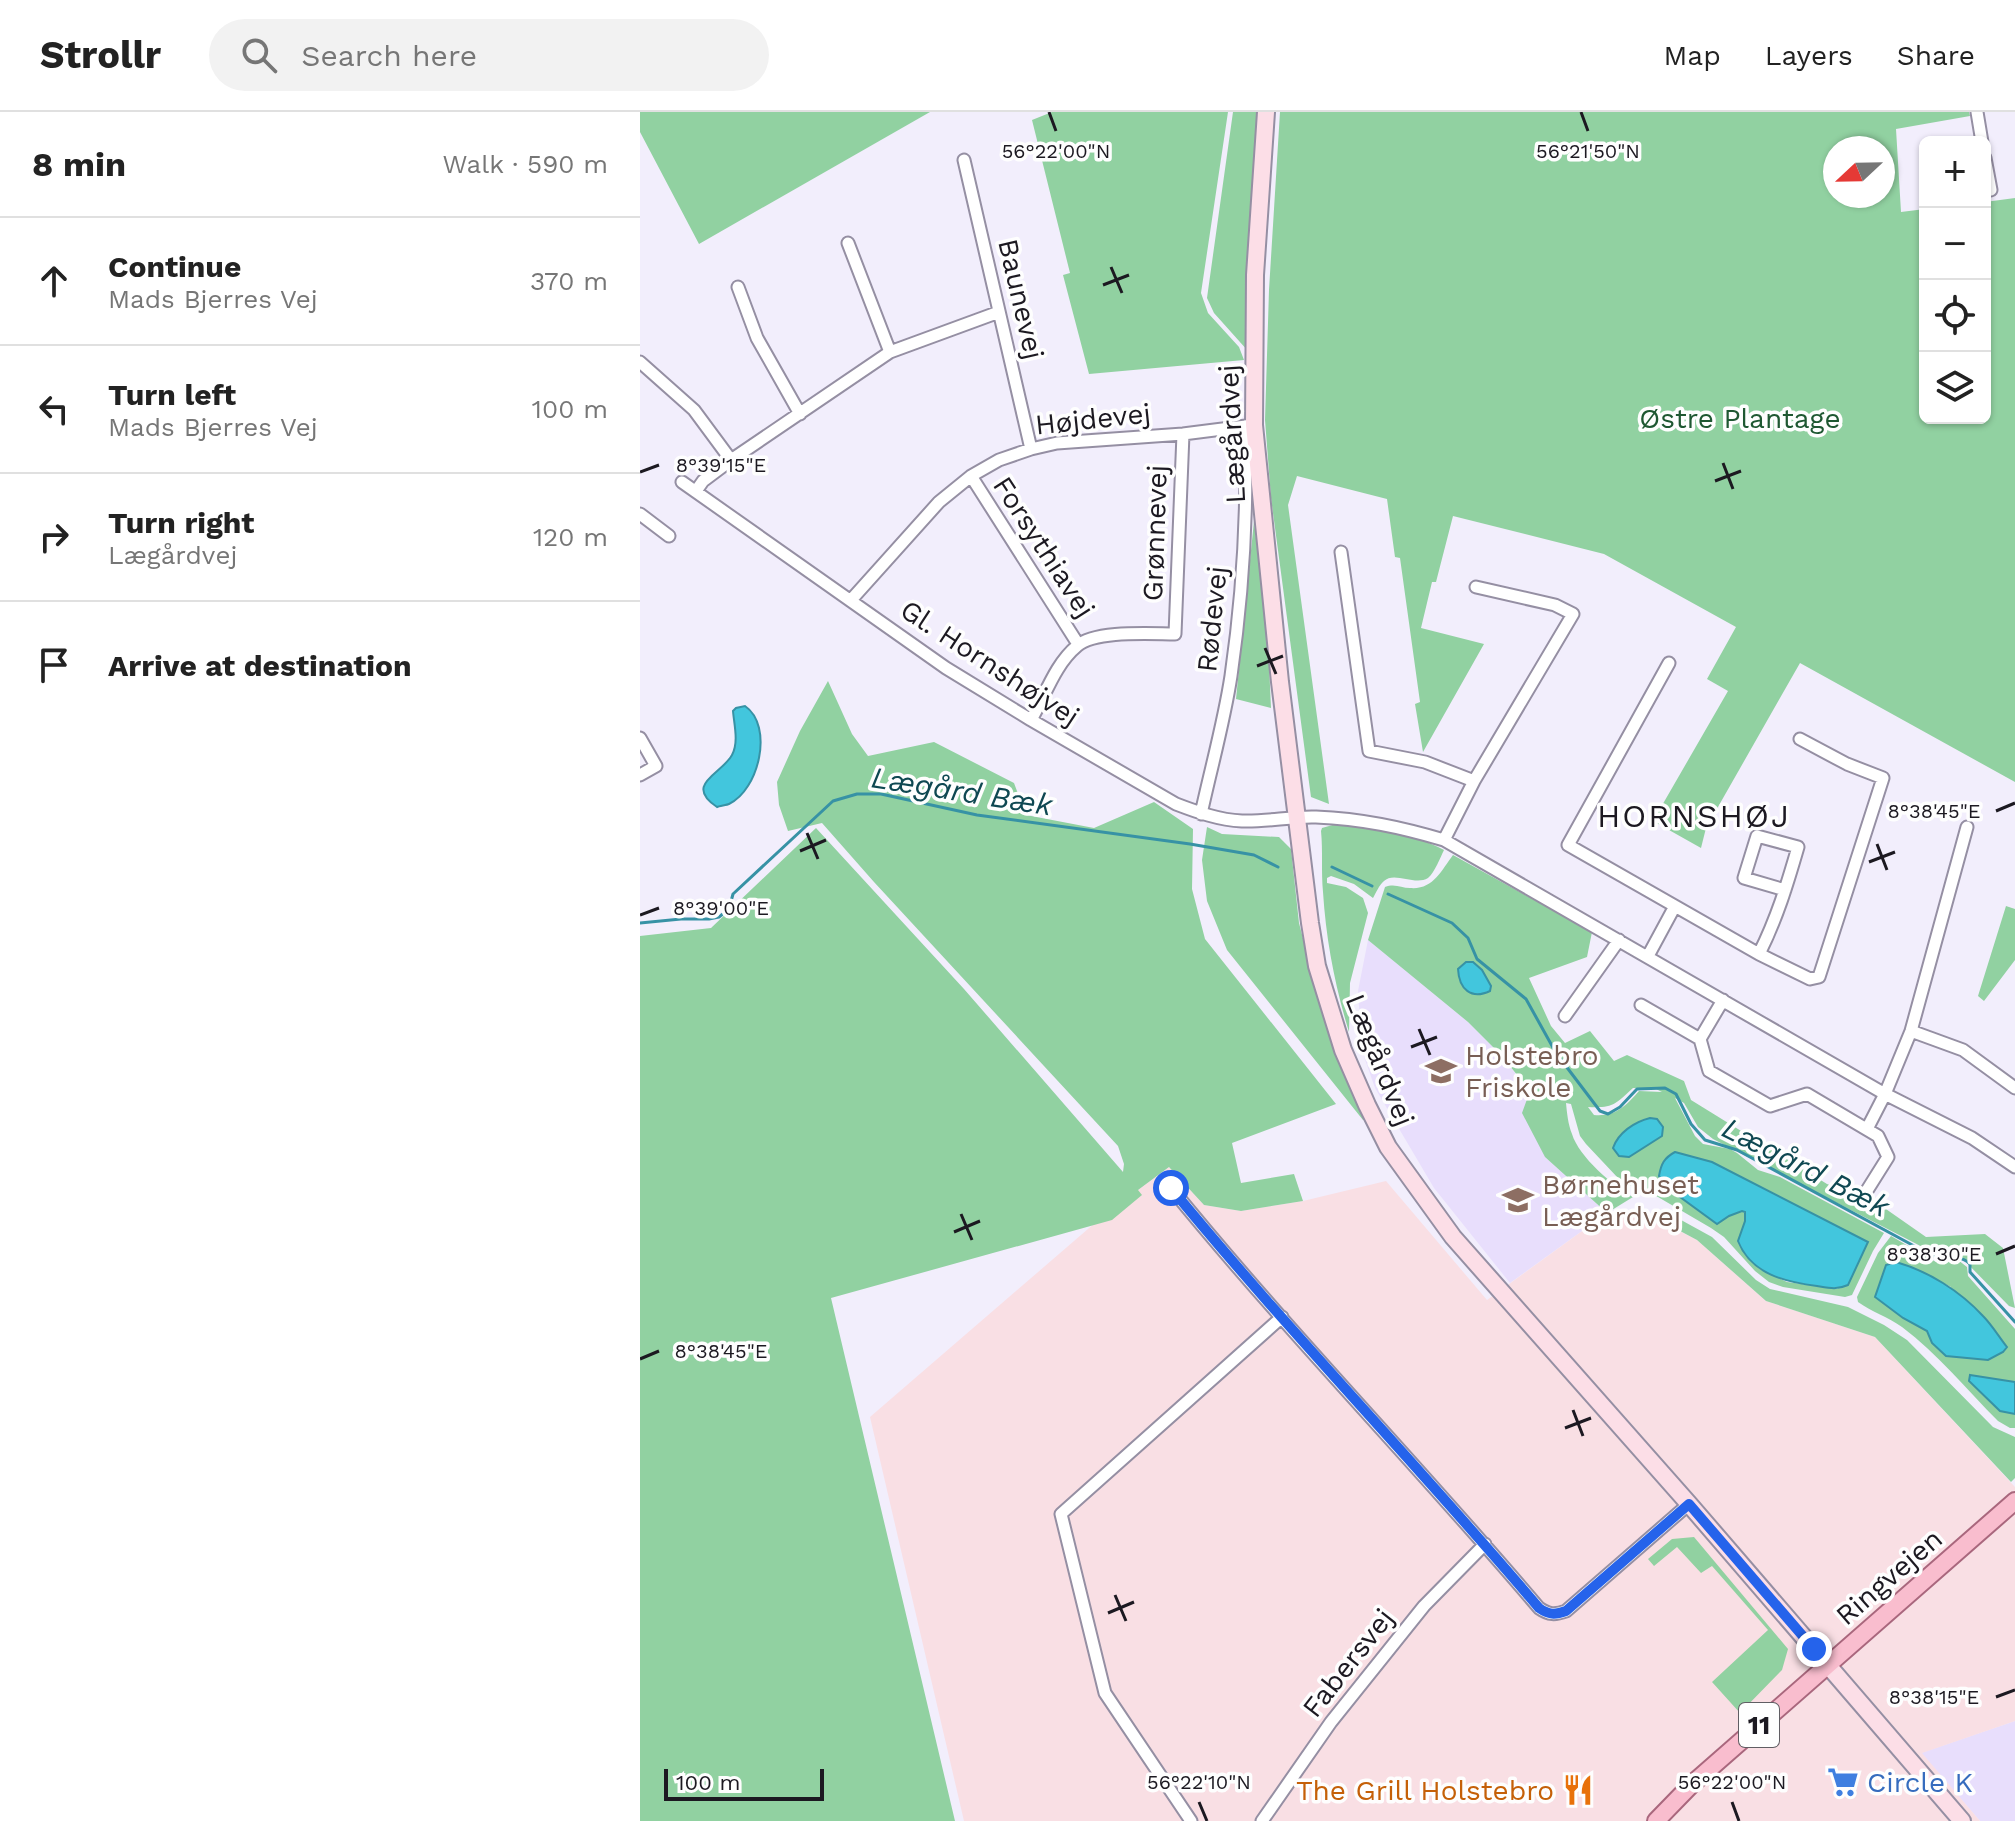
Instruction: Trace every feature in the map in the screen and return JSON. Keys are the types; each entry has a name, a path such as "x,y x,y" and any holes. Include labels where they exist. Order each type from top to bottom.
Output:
{"main road":[{"name":"Ringvejen","path":"1656,1821 1691,1785 2015,1501"}],"street":[{"name":"Lægårdvej","path":"1266,112 1249,426 1310,923 1320,978 1343,1050 1388,1147 1453,1237 1689,1504 1962,1821"},
{"path":"1977,112 1981,136"},
{"name":"Baunevej","path":"964,160 1031,449"},
{"path":"848,243 890,352"},
{"path":"738,287 757,338 800,414"},
{"path":"696,491 703,481 731,460 890,352 999,312"},
{"path":"640,362 694,410 731,460"},
{"name":"Højdevej","path":"851,600 939,502 971,476 999,460 1057,443 1249,426"},
{"name":"Rødevej","path":"1201,814 1232,664 1245,540 1249,426"},
{"name":"Grønnevej","path":"1078,644 1103,635 1175,634 1183,434"},
{"name":"Forsythiavej","path":"971,476 1078,644"},
{"name":"Gl. Hornshøjvej","path":"682,482 946,668 1176,804 1201,814 1242,821 1312,817 1357,820 1396,826 1444,840 1885,1094 1972,1138 2015,1167"},
{"path":"640,514 669,536"},
{"path":"1341,552 1369,751 1425,762 1474,781"},
{"path":"1444,840 1474,781 1573,614 1555,605 1476,587"},
{"path":"1031,720 1060,667 1078,644"},
{"path":"1669,663 1568,845 1759,954 1810,979 1819,977 1883,778 1847,764 1800,739"},
{"path":"640,738 656,766 640,775"},
{"path":"1867,1129 1911,1031 1967,827"},
{"path":"1759,954 1774,924 1785,890 1798,847 1757,836 1744,878 1785,890"},
{"path":"1648,956 1675,906"},
{"path":"1565,1016 1619,940"},
{"path":"1700,1039 1723,1000"},
{"path":"1641,1005 1700,1039 1709,1071 1770,1106 1807,1094 1878,1136 1888,1157 1866,1192"},
{"path":"1911,1031 1963,1050 2015,1088"},
{"path":"1171,1188 1539,1608 1548,1614 1566,1611 1689,1504"},
{"path":"1191,1821 1105,1693 1061,1514 1282,1317"},
{"name":"Fabersvej","path":"1262,1821 1331,1722 1424,1606 1485,1544"}],"shaded area":[{"name":"Holstebro Friskole","path":"1368,940 1468,1022 1501,1055 1530,1092 1545,1157 1607,1213 1510,1283 1434,1188 1375,1088 1362,1051 1358,991"},
{"path":"1169,1167 1204,1205 1241,1211 1303,1201 1386,1181 1487,1300 1607,1213 1637,1209 1697,1240 1766,1301 1875,1337 2015,1487 2015,1721 1922,1753 1980,1821 964,1821 870,1417 1103,1216"},
{"path":"2015,1721 2015,1821 1980,1821 1921,1753"}],"green space":[{"path":"640,112 930,112 699,244 640,132"},
{"path":"1052,112 1228,112 1201,293 1208,313 1239,347 1244,360 1089,374 1063,275 1070,273 1032,120"},
{"path":"1233,112 1260,112 1248,351 1214,313 1207,298"},
{"name":"Østre Plantage","path":"1280,112 1969,112 1970,116 1896,129 1901,212 1919,210 1919,424 1991,424 1991,201 2015,198 2015,782 1800,663 1706,828 1701,848 1653,821 1728,691 1707,679 1736,627 1604,554 1453,516 1421,628 1484,644 1423,752 1415,704 1420,702 1400,558 1395,557 1387,499 1297,476 1288,505 1329,804 1311,797 1271,498 1265,420"},
{"path":"1254,521 1268,642 1271,708 1236,699"},
{"path":"828,681 852,734 868,756 934,742 1014,783 1026,815 1094,828 1154,802 1193,829 1192,889 1205,939 1336,1104 1232,1143 1241,1183 1294,1174 1303,1201 1241,1211 1204,1205 1169,1167 1138,1190 1142,1195 1112,1220 831,1298 955,1821 640,1821 640,936 711,928 816,828 964,989 1123,1172 1124,1164 1118,1146 822,823 788,831 779,805 777,782 800,731"},
{"path":"1336,824 1405,835 1444,850 1428,878 1388,878 1373,898 1354,884 1331,876 1327,878 1327,883 1346,887 1363,898 1368,913 1350,983 1349,1032 1332,963 1322,884 1321,831"},
{"path":"1207,827 1222,834 1279,837 1291,849 1299,923 1314,981 1367,1118 1363,1120 1227,950 1207,901 1202,860"},
{"path":"1453,855 1592,932 1587,957 1529,978 1551,1026 1565,1043 1590,1031 1614,1061 1627,1055 1684,1081 1691,1100 1827,1184 1873,1200 1926,1237 1985,1234 2003,1248 2015,1308 2009,1306 1960,1256 1936,1254 1713,1139 1698,1127 1684,1103 1675,1098 1695,1136 1703,1144 1730,1149 1758,1170 1780,1177 1884,1233 1852,1295 1845,1297 1769,1282 1711,1228 1618,1178 1580,1136 1571,1104 1566,1103 1571,1130 1582,1152 1616,1186 1633,1197 1607,1213 1545,1157 1522,1113 1530,1091 1501,1055 1468,1022 1368,940 1385,887 1425,886 1436,878","holes":["1633,1088 1662,1092 1639,1091 1625,1106 1608,1114 1594,1115 1588,1107 1613,1104","1712,1162 1838,1289 1787,1282 1760,1269 1738,1241 1746,1214 1742,1211 1729,1216"]},
{"path":"2006,906 2015,909 2015,960 1984,1001 1978,996"},
{"path":"1672,1215 1712,1237 1756,1280 1770,1289 1848,1307 1907,1340 1993,1427 2015,1437 2015,1478 2011,1482 1875,1337 1766,1301 1697,1240 1667,1224"},
{"path":"1891,1236 1936,1262 1958,1260 1967,1267 1968,1276 2015,1329 2015,1382 1971,1375 2000,1411 2015,1414 2015,1428 1998,1421 1940,1360 1897,1323 1858,1302 1857,1297 1878,1253","holes":["1896,1262 1951,1287 1932,1343 1927,1331 1875,1297"]},
{"path":"1694,1537 1788,1649 1782,1670 1740,1713 1712,1682 1768,1630 1712,1566 1701,1573 1677,1547 1654,1566 1648,1559 1672,1539"}],"water":[{"path":"745,706 754,715 759,728 761,742 755,772 739,797 717,807 707,799 704,785 732,755 736,739 733,711"},
{"path":"1466,962 1473,962 1482,970 1491,986 1490,991 1477,994 1467,991 1458,969"},
{"path":"1650,1118 1657,1119 1663,1127 1662,1136 1629,1157 1619,1156 1613,1148 1623,1133"},
{"path":"1675,1152 1712,1162 1868,1242 1848,1285 1833,1288 1805,1284 1781,1279 1760,1269 1738,1241 1745,1212 1729,1216 1717,1224 1665,1186 1659,1176 1661,1168"},
{"path":"1896,1262 1932,1276 1964,1298 2007,1347 2003,1352 1988,1360 1946,1356 1932,1343 1927,1331 1875,1297 1886,1265"},
{"path":"1970,1375 2015,1382 2015,1414 2000,1411 1969,1381"}],"waterway":[{"name":"Lægård Bæk","path":"640,923 719,917 729,909 733,894 833,801 857,794 881,794 977,815 1254,855 1278,867"},
{"name":"Lægård Bæk","path":"1332,867 1372,886"},
{"name":"Lægård Bæk","path":"1388,894 1452,923 1468,938 1477,959 1526,999 1556,1053 1600,1111 1608,1114 1620,1107 1637,1089 1665,1088 1676,1094 1691,1124 1705,1140 1737,1150 1940,1260 1956,1258 1967,1261 1970,1272 2015,1322"}],"place":[{"name":"Holstebro Friskole","path":"1441,1071"},
{"name":"Børnehuset Lægårdvej","path":"1518,1200"},
{"name":"Circle K","path":"1843,1782"},
{"name":"The Grill Holstebro","path":"1578,1790"}],"district":[{"name":"HORNSHØJ","path":"1694,816"}],"route":[{"path":"1171,1188 1539,1608 1556,1615 1566,1611 1689,1504 1814,1649"}]}
